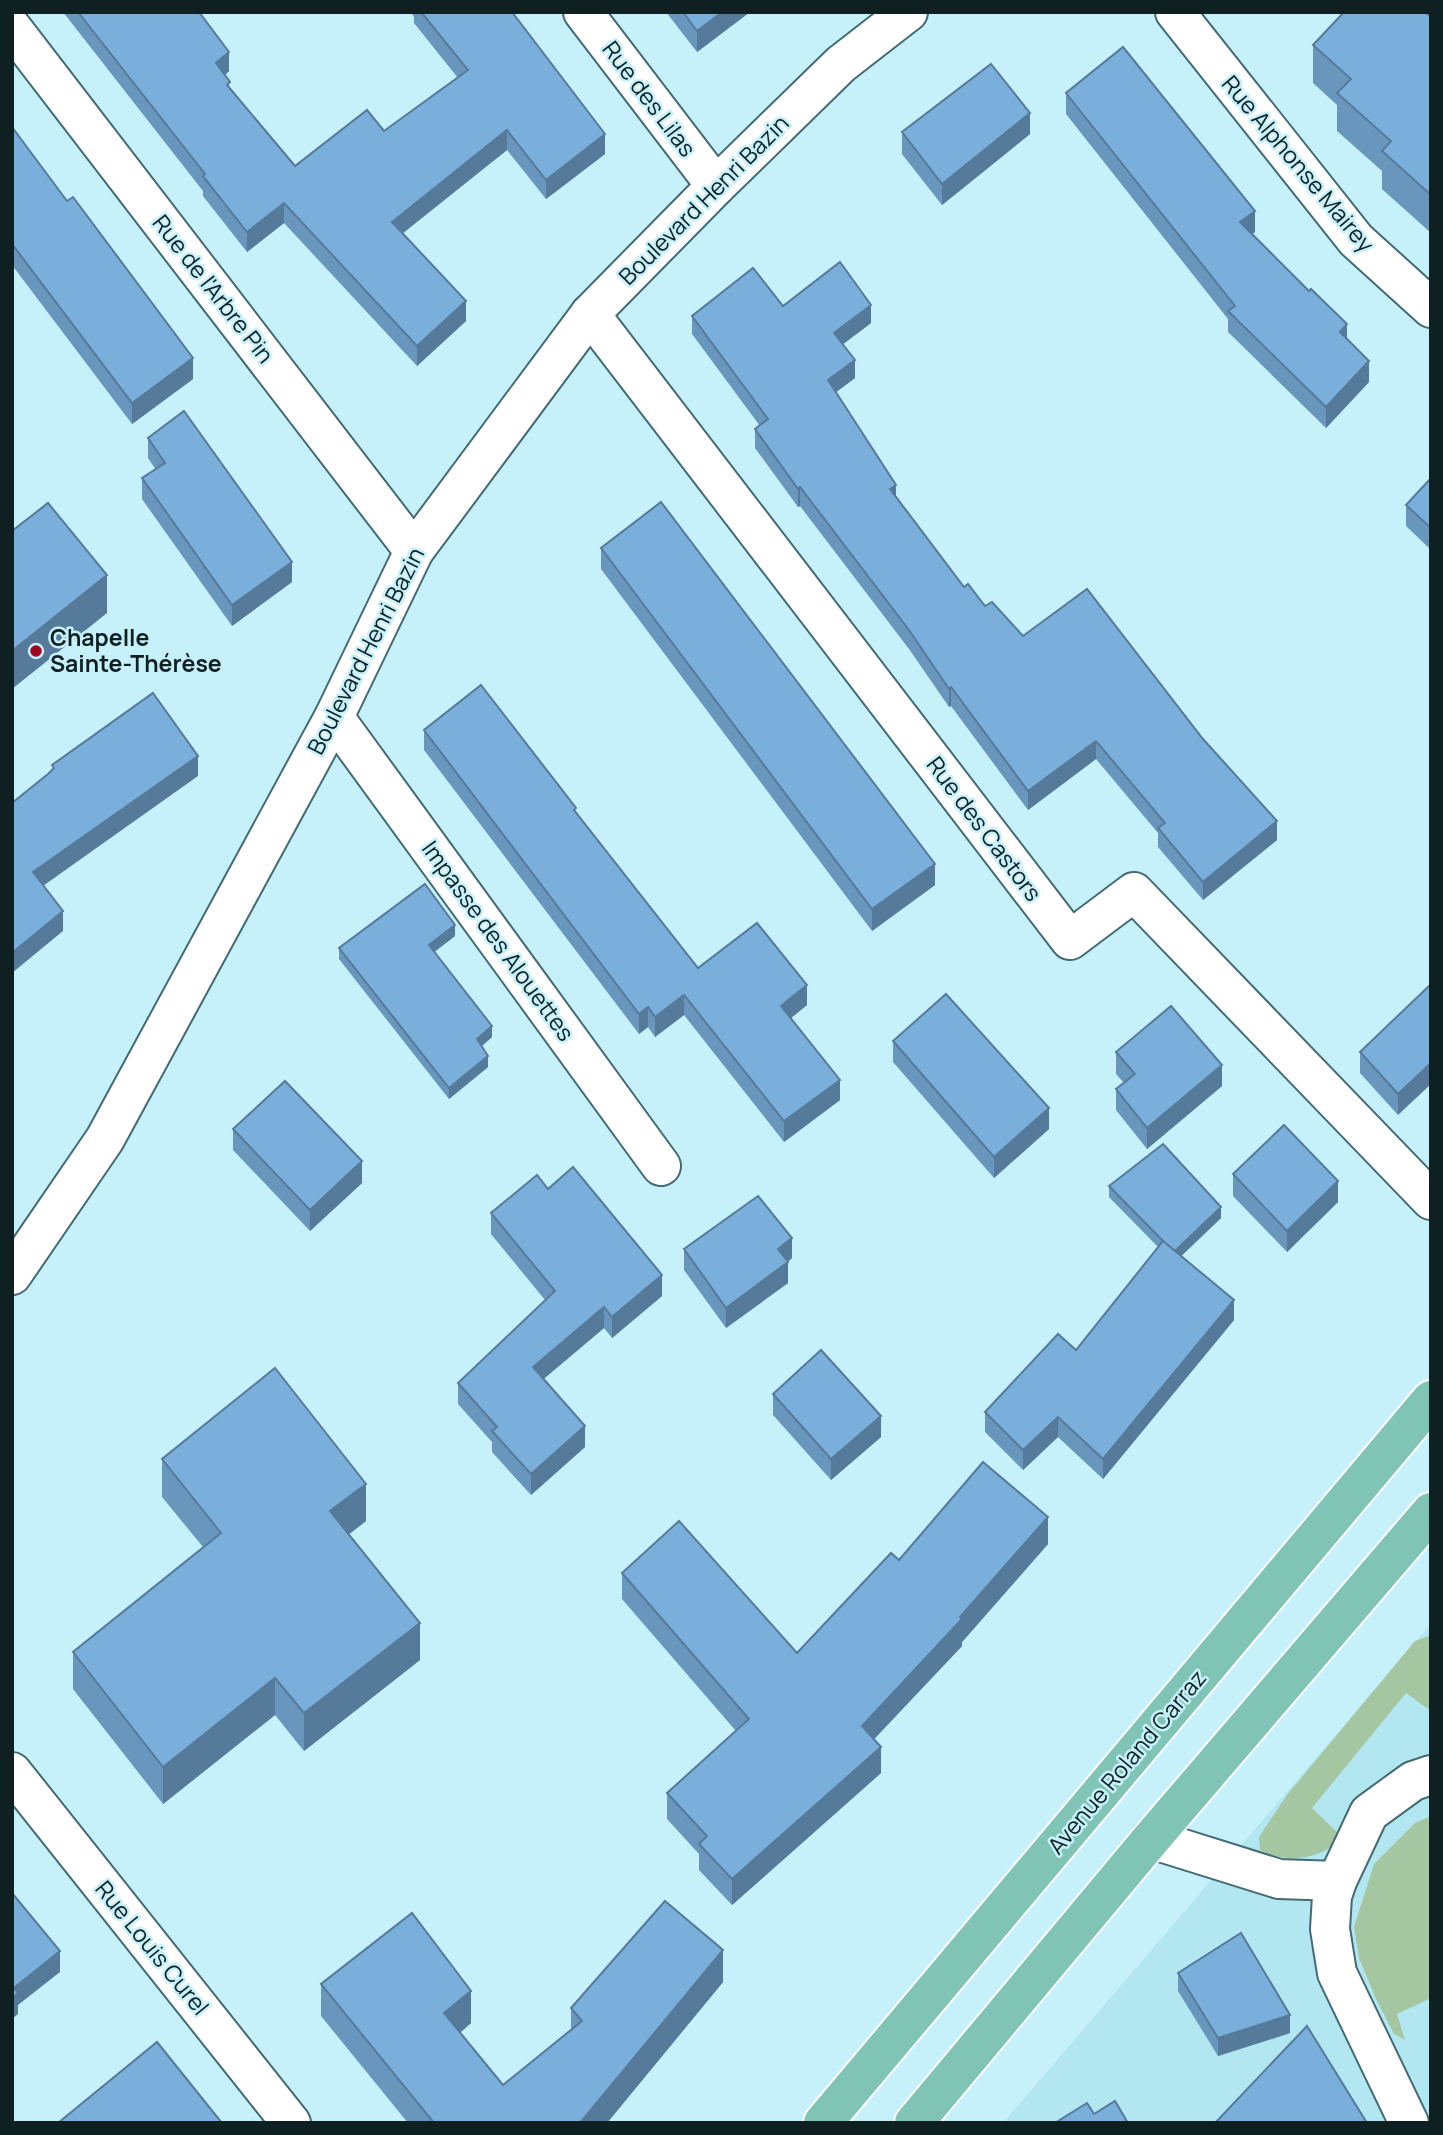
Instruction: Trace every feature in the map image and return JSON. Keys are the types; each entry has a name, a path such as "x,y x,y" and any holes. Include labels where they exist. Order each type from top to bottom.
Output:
{"main road":[{"name":"Avenue Roland Carraz","path":"823,2123 1431,1400"},
{"path":"914,2123 1151,1839 1431,1512"}],"street":[{"name":"Rue des Lilas","path":"583,12 716,186"},
{"name":"Boulevard Henri Bazin","path":"12,1275 105,1139 334,717 414,551 590,314 716,186 841,65 908,12"},
{"name":"Rue Alphonse Mairey","path":"1175,12 1356,240 1431,308"},
{"name":"Rue de l'Arbre Pin","path":"12,27 414,551"},
{"name":"Rue des Castors","path":"590,314 1070,940 1134,892 1431,1200"},
{"name":"Impasse des Alouettes","path":"334,717 661,1166"},
{"name":"Rue Louis Curel","path":"12,1772 291,2123"},
{"path":"1409,2123 1337,1973 1329,1929 1332,1896 1337,1881 1369,1813 1413,1781 1431,1775"},
{"path":"1151,1839 1279,1880 1337,1881"}],"shaded area":[{"path":"1431,1624 1431,2123 1003,2123"}],"green space":[{"path":"1431,1635 1431,1711 1406,1693 1312,1808 1342,1837 1325,1851 1304,1857 1281,1857 1260,1850 1259,1837 1287,1795 1415,1641"},
{"path":"1431,1816 1431,1998 1397,2014 1405,2040 1394,2034 1376,1999 1359,1958 1354,1927 1374,1864 1415,1823"}],"building":[{"path":"78,12 199,12 229,52 216,63 230,82 227,85 295,166 367,110 384,131 468,70 421,12 512,12 605,134 546,180 507,130 392,222 466,301 417,346 284,203 247,232"},
{"path":"683,12 722,12 697,31"},
{"path":"1344,12 1425,12 1431,17 1431,195 1382,151 1391,141 1337,93 1351,79 1313,45"},
{"path":"1123,47 1255,211 1240,222 1309,291 1311,289 1347,324 1340,332 1369,361 1326,407 1228,311 1235,306 1066,93"},
{"path":"991,64 1030,113 942,184 902,132"},
{"path":"12,127 67,201 73,197 193,358 132,403 12,244"},
{"path":"840,262 871,305 834,333 855,360 828,380 896,485 890,489 964,587 968,584 985,606 992,602 1023,636 1087,589 1203,739 1277,821 1203,882 1158,828 1165,823 1096,741 1028,791 755,429 768,419 692,316 753,268 783,306"},
{"path":"184,411 292,562 232,605 142,478 165,463 148,438"},
{"path":"1431,478 1431,528 1406,505"},
{"path":"661,502 935,864 872,909 601,548"},
{"path":"48,503 107,575 12,651 12,531"},
{"path":"481,685 576,808 574,810 698,968 757,923 807,985 781,1006 840,1080 784,1121 684,995 655,1017 648,1007 639,1014 424,730"},
{"path":"153,693 198,756 33,872 63,911 12,953 12,803 48,774 54,768 52,765"},
{"path":"425,884 455,925 429,945 492,1026 477,1039 488,1056 449,1088 339,948"},
{"path":"1431,984 1431,1063 1398,1094 1360,1052"},
{"path":"946,994 1049,1108 994,1157 893,1041"},
{"path":"1171,1006 1222,1065 1147,1128 1116,1089 1135,1074 1116,1052"},
{"path":"285,1081 362,1161 310,1210 233,1129"},
{"path":"1284,1125 1338,1181 1287,1231 1233,1174"},
{"path":"1163,1144 1221,1207 1175,1251 1109,1186"},
{"path":"573,1167 662,1275 612,1317 604,1307 533,1367 585,1426 531,1474 492,1431 497,1427 458,1383 555,1291 491,1213 537,1175 548,1189"},
{"path":"758,1196 792,1238 778,1249 788,1262 726,1308 684,1249"},
{"path":"1163,1241 1234,1300 1103,1459 1058,1417 1023,1450 985,1412 1058,1334 1076,1350"},
{"path":"821,1350 881,1416 831,1459 773,1394"},
{"path":"275,1368 366,1484 330,1511 420,1623 304,1713 275,1678 163,1767 73,1652 221,1533 162,1459"},
{"path":"983,1462 1048,1517 960,1617 962,1619 862,1726 881,1747 732,1879 699,1844 707,1836 667,1793 749,1719 622,1573 679,1521 797,1653 891,1553 899,1560"},
{"path":"12,1893 60,1951 14,1988 18,1993 12,1998"},
{"path":"665,1901 723,1950 580,2123 434,2123 321,1984 412,1913 471,1991 444,2013 503,2085 582,2021 571,2008"},
{"path":"1241,1933 1290,2015 1218,2038 1178,1973"},
{"path":"1307,2026 1367,2123 1215,2123"},
{"path":"157,2042 222,2123 58,2123"},
{"path":"1115,2101 1128,2123 1055,2123 1087,2103 1094,2114"}],"place":[{"name":"Chapelle Sainte-Thérèse","path":"36,651"}]}
